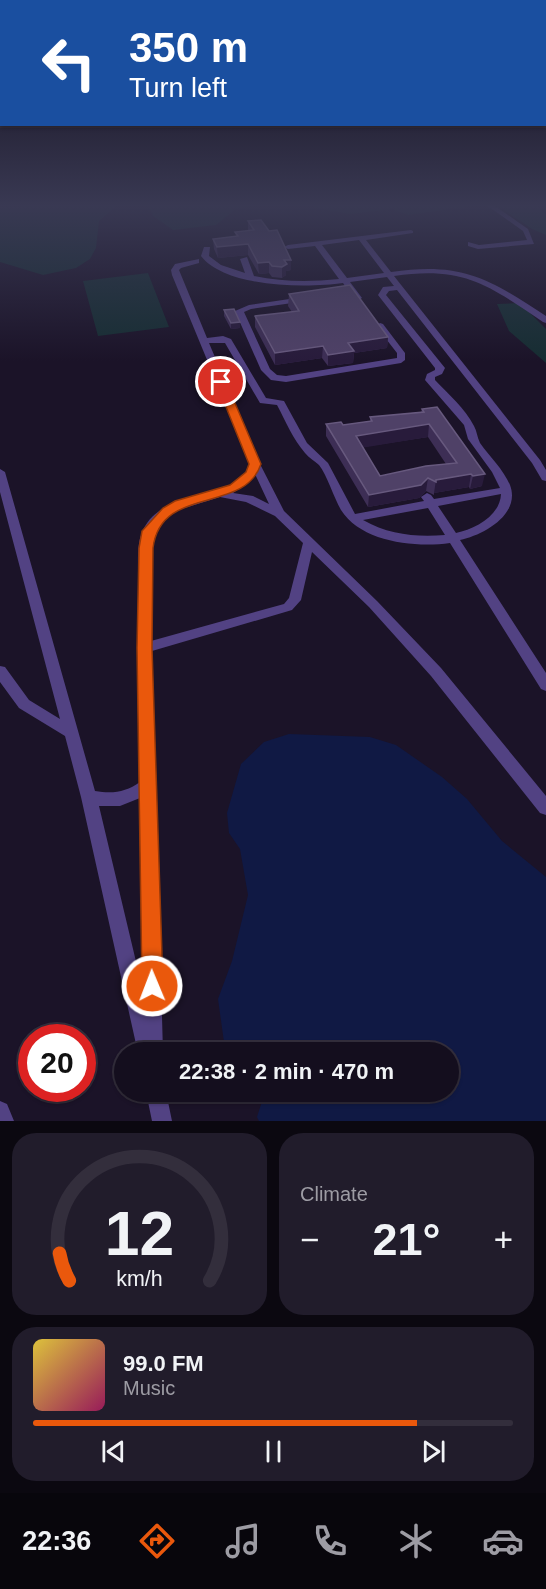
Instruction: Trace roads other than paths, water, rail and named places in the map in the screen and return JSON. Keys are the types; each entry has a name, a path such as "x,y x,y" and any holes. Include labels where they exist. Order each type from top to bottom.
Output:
{"lane":[{"path":"206,256 210,262 251,278 293,285 435,270 463,274 511,298 546,320"},
{"path":"327,256 367,309"},
{"path":"376,256 546,478"},
{"path":"244,259 251,278"},
{"path":"195,261 178,266 176,275 255,464 279,513"},
{"path":"204,341 223,339 228,341 263,401 282,403 307,452 314,459 323,463 352,518 382,534 406,539 430,541 454,538 478,529 494,519 506,506 506,490 497,473 472,440 470,426 430,380 430,376 439,372 440,368 382,295 382,292 401,287"},
{"path":"341,293 353,291"},
{"path":"318,297 249,307 239,311 269,376 286,379 401,360 401,353 374,318"},
{"path":"392,308 414,305"},
{"path":"153,1042 144,648 148,531 158,518 180,504 220,494 246,480 252,474 255,464"},
{"path":"0,472 89,797 145,1042"},
{"path":"352,518 430,500 506,490"},
{"path":"220,494 249,499 279,513 373,604 436,672 546,808"},
{"path":"430,500 546,685"},
{"path":"144,648 288,607 295,600 309,542"},
{"path":"0,671 24,704 72,734"},
{"path":"89,797 104,801 119,801 134,795 148,785"},
{"path":"158,1102 162,1121"},
{"path":"0,1111 4,1121"}],"water":[{"path":"289,734 370,737 396,745 442,777 467,799 502,841 546,877 546,1121 259,1121 257,1117 262,1102 459,1102 459,1042 224,1042 218,999 232,961 248,895 240,849 229,833 227,813 241,764 264,742"}]}
